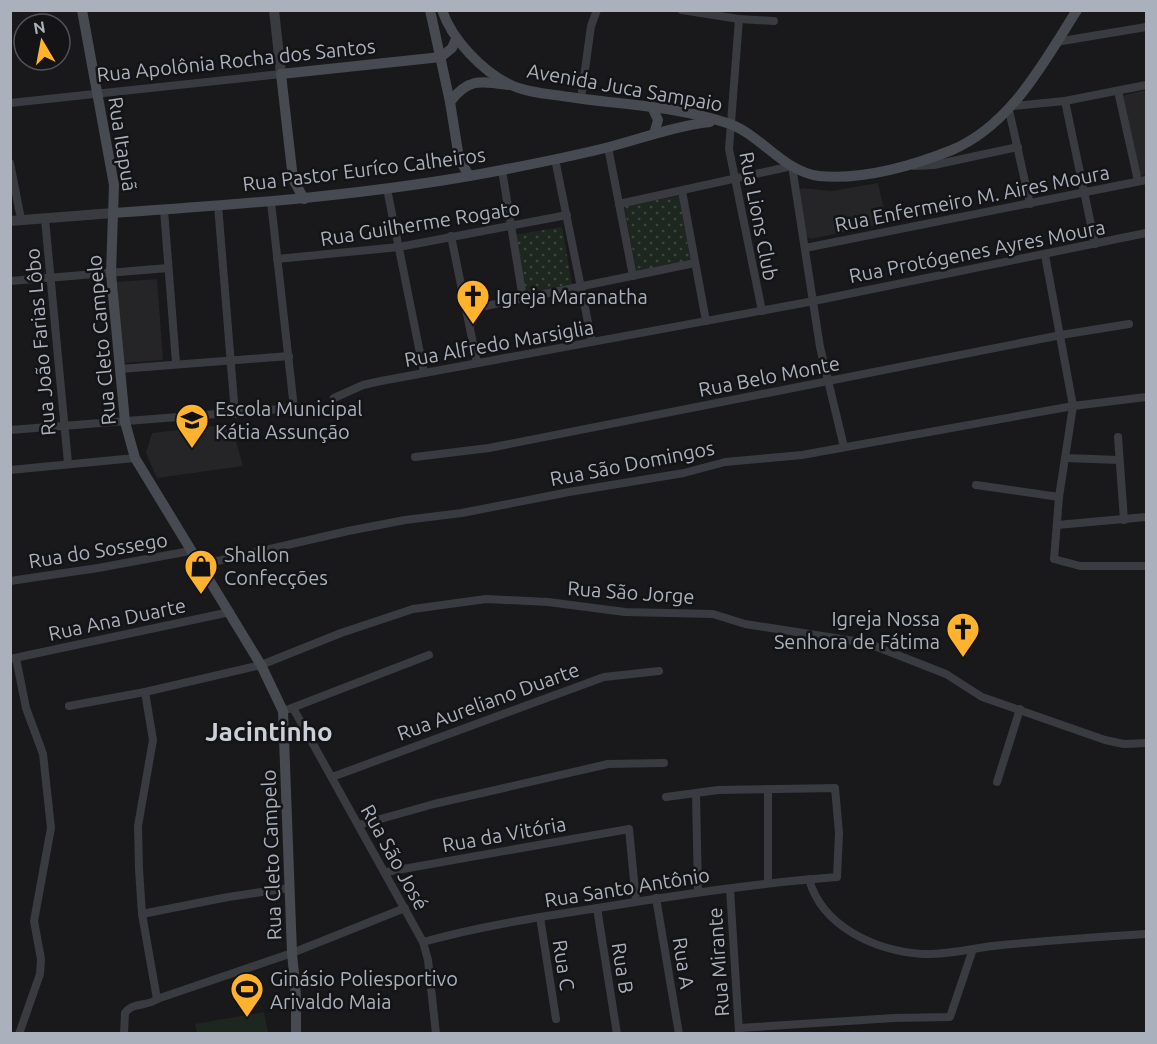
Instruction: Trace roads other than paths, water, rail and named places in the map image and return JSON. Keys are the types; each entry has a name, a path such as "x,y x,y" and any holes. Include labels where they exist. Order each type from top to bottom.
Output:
{"main road":[{"name":"Rua Itapuã","path":"82,10 114,185 113,213"},
{"path":"430,10 450,102 459,158 469,176"},
{"name":"Avenida Juca Sampaio","path":"442,10 456,39 485,67 512,86 581,99 652,106 731,125 758,140 792,166 815,176 829,177 865,174 896,167 952,149 990,126 1011,108 1077,10"},
{"path":"441,57 452,48 456,39"},
{"name":"Rua Apolônia Rocha dos Santos","path":"281,74 441,57"},
{"path":"281,74 293,179 304,199"},
{"path":"450,102 459,90 473,83 512,86"},
{"path":"652,106 658,120 654,134"},
{"name":"Rua Pastor Euríco Calheiros","path":"113,213 286,201 387,189 555,159 608,147 686,124 717,121"},
{"path":"453,178 459,158"},
{"path":"286,201 293,179"},
{"name":"Rua Cleto Campelo","path":"113,213 111,273 125,422 135,458 288,710 289,888 296,996 296,1034"}],"street":[{"path":"274,10 281,74"},
{"path":"581,99 591,26 597,10"},
{"path":"682,10 739,19 774,21"},
{"name":"Rua Lions Club","path":"739,19 729,149 762,311"},
{"path":"1056,42 1146,27"},
{"name":"Rua Apolônia Rocha dos Santos","path":"10,103 281,74"},
{"path":"1030,204 1011,108 1065,101 1146,85"},
{"path":"1118,91 1142,180"},
{"path":"1065,101 1095,244"},
{"path":"608,147 633,276"},
{"path":"896,167 934,165 1018,147"},
{"path":"555,159 592,342"},
{"path":"10,163 16,220"},
{"path":"619,204 792,166 820,347 844,447"},
{"path":"501,170 523,299"},
{"name":"Rua Enfermeiro M. Aires Moura","path":"805,248 1142,180"},
{"path":"387,189 424,373"},
{"path":"682,191 706,321"},
{"path":"10,430 294,408 271,202"},
{"path":"218,205 235,414"},
{"path":"164,210 176,363"},
{"name":"Rua Pastor Euríco Calheiros","path":"16,220 113,213"},
{"name":"Rua Guilherme Rogato","path":"277,259 399,247 567,216"},
{"name":"Rua João Farias Lôbo","path":"45,219 68,463"},
{"name":"Rua Protógenes Ayres Moura","path":"814,301 1146,233"},
{"path":"451,236 477,363"},
{"path":"1045,255 1062,335 1073,406 1059,497 1054,559 1080,566 1146,566"},
{"path":"466,310 695,263"},
{"path":"10,280 168,268"},
{"name":"Rua Alfredo Marsiglia","path":"334,399 363,385 814,301"},
{"name":"Rua Belo Monte","path":"415,457 489,448 1062,335 1129,324"},
{"path":"120,369 289,356"},
{"name":"Rua São Domingos","path":"200,565 405,520 462,513 684,473 725,462 775,459 1073,406 1146,397"},
{"path":"1118,437 1124,520"},
{"path":"10,470 135,458"},
{"path":"1066,458 1119,460"},
{"path":"976,485 1059,497"},
{"path":"1057,525 1146,517"},
{"name":"Rua do Sossego","path":"10,580 98,568 190,551"},
{"name":"Rua São Jorge","path":"69,706 145,692 261,665 341,633 413,609 486,599 520,600 625,612 713,614 753,626 867,643 946,674 982,697 1105,740 1124,744 1146,743"},
{"name":"Rua Ana Duarte","path":"13,658 230,612"},
{"path":"288,710 429,655"},
{"path":"13,658 26,708 43,754 51,828 34,921 41,958 40,974 19,1034"},
{"name":"Rua Aureliano Duarte","path":"332,777 604,677 660,671"},
{"path":"145,692 153,740 138,826 142,914 157,999"},
{"path":"997,782 1020,709"},
{"name":"Rua São José","path":"288,710 332,777 423,942 428,960 436,1034"},
{"path":"358,825 434,804 608,764 664,763"},
{"name":"Rua Santo Antônio","path":"423,942 457,932 636,901 768,883 837,877 839,833 835,788 768,789"},
{"path":"666,796 718,790 768,789 768,883"},
{"path":"696,794 698,892"},
{"name":"Rua da Vitória","path":"386,872 629,829 636,901"},
{"path":"809,879 818,904 831,918 849,931 871,941 924,954 1146,934"},
{"path":"142,914 289,888"},
{"name":"Rua Mirante","path":"730,889 739,1031"},
{"name":"Rua A","path":"656,898 679,1034"},
{"path":"124,1034 127,1009 151,1003 292,953 405,908"},
{"name":"Rua B","path":"597,908 617,1034"},
{"name":"Rua C","path":"540,917 556,1019"},
{"path":"739,1031 894,1018 950,1017 973,949"}],"place":[{"name":"Igreja Maranatha","path":"473,325"},
{"name":"Escola Municipal Kátia Assunção","path":"192,449"},
{"name":"Shallon Confecções","path":"201,595"},
{"name":"Igreja Nossa Senhora de Fátima","path":"963,658"},
{"name":"Ginásio Poliesportivo Arivaldo Maia","path":"247,1018"}],"district":[{"name":"Jacintinho","path":"269,731"}]}
